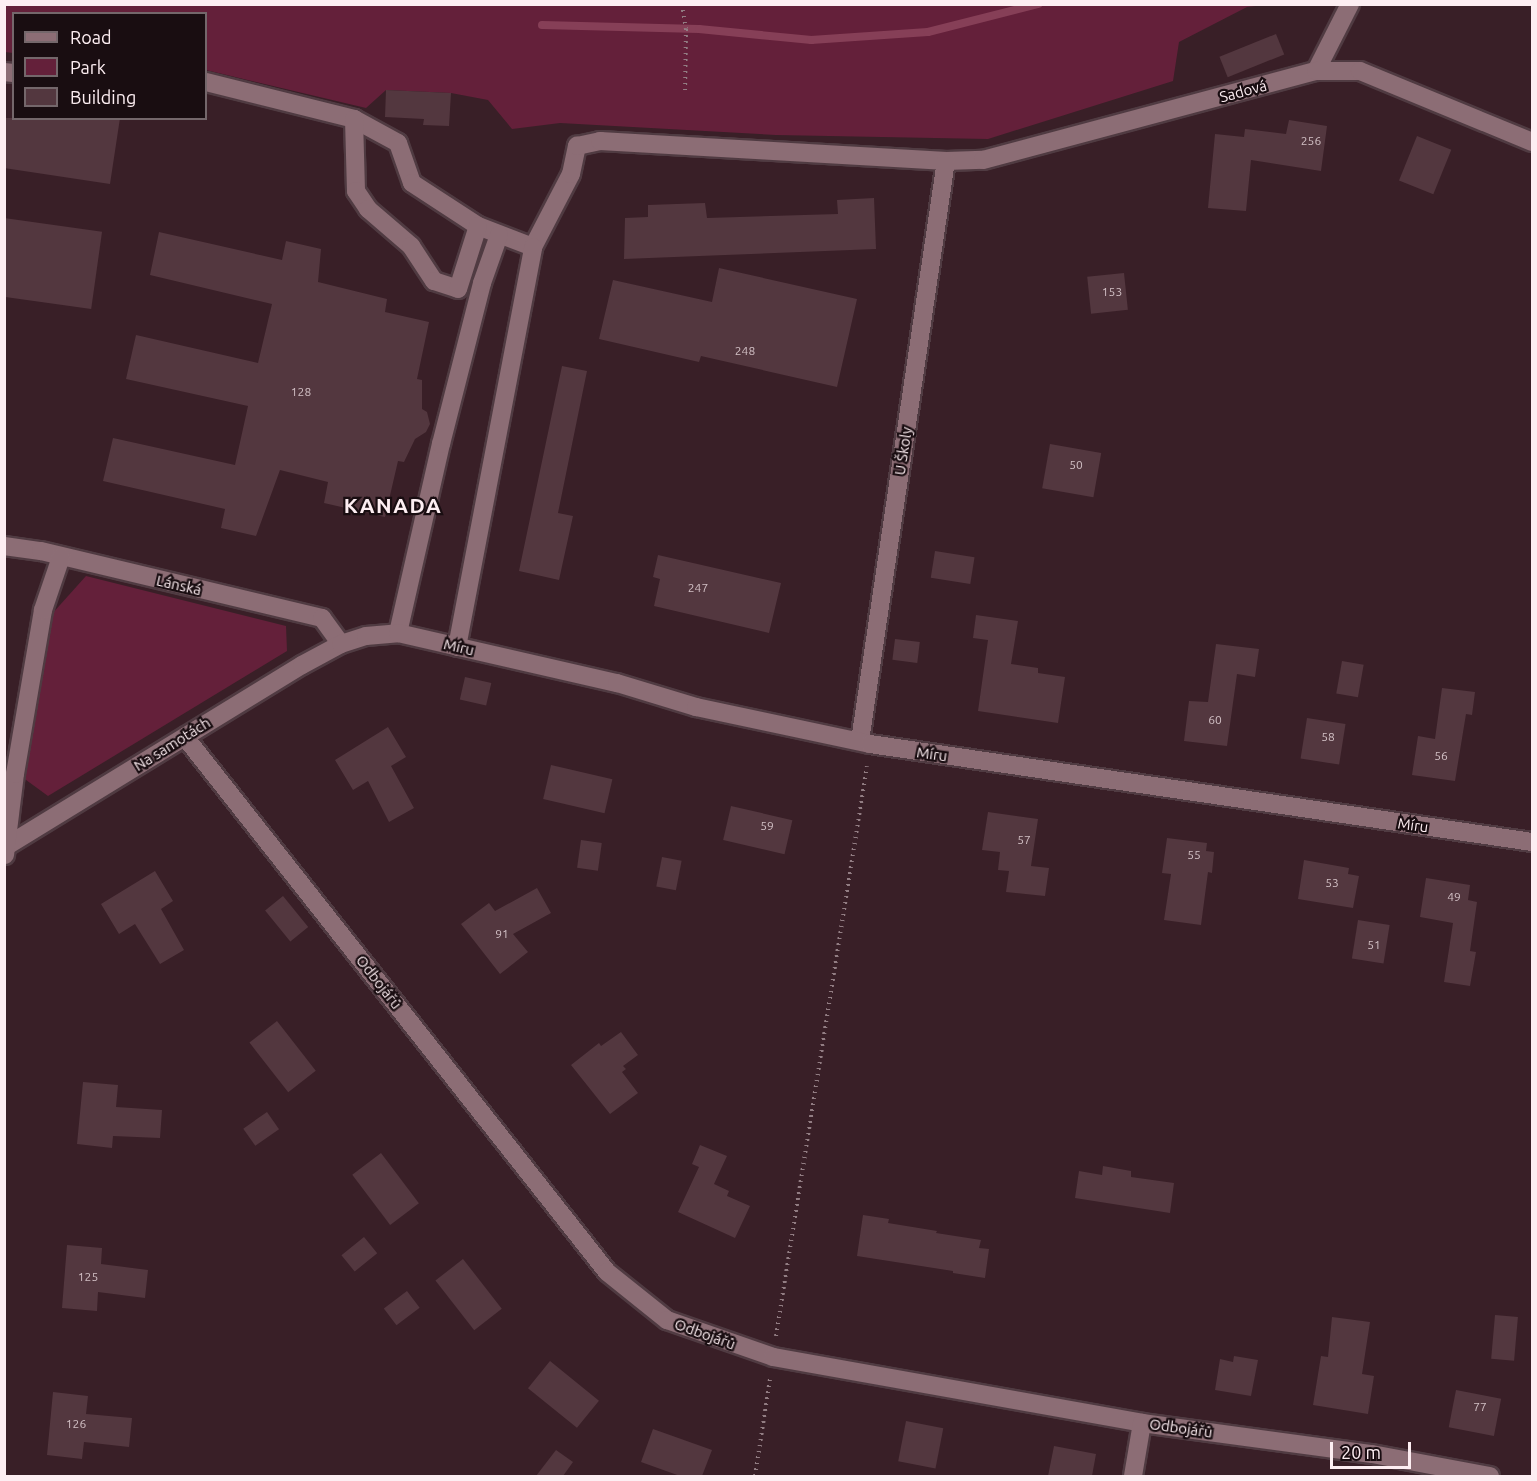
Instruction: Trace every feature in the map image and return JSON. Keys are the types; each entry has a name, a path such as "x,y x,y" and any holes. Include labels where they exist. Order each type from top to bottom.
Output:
{"street":[{"path":"1316,71 1350,4"},
{"name":"Sadová","path":"533,247 571,174 577,146 600,141 946,161 983,160 1316,71 1360,71 1533,142"},
{"path":"207,82 354,119 399,143 412,183 478,226 533,247 457,647"},
{"path":"354,119 356,191 368,209 411,246 434,281 458,289 478,226"},
{"name":"U Školy","path":"865,742 946,161"},
{"path":"398,633 441,444 482,282 499,235"},
{"name":"Lánská","path":"4,546 40,551 322,618 341,644"},
{"name":"Na samotách","path":"5,852 15,774 43,610 61,557"},
{"name":"Míru","path":"341,644 366,636 398,633 617,683 696,707 865,742 1533,842"},
{"name":"Na samotách","path":"5,852 185,737 341,644"},
{"name":"Odbojářů","path":"185,737 607,1272 667,1320 773,1357 1142,1422 1372,1454 1490,1476"},
{"path":"1133,1476 1142,1422"}],"path":[{"path":"682,4 686,29 685,90"},
{"path":"755,1476 865,742"}],"green space":[{"path":"5,4 1264,5 1247,7 1179,42 1173,81 988,139 776,135 560,123 512,129 488,100 451,93 386,90 366,108 207,70 207,12 12,12 12,53 5,52"},
{"path":"86,576 286,626 287,651 48,796 22,777 51,615"}],"building":[{"path":"1276,34 1284,54 1228,77 1219,57"},
{"path":"386,90 451,93 449,126 423,125 424,119 385,117"},
{"path":"4,118 12,118 12,120 120,120 110,184 4,168"},
{"path":"1289,120 1327,126 1321,171 1251,160 1246,211 1208,208 1215,134 1244,137 1245,129 1286,134"},
{"path":"1417,136 1451,150 1433,194 1399,181"},
{"path":"874,198 876,249 624,259 625,218 648,217 648,205 705,203 707,218 838,214 837,200"},
{"path":"4,218 102,232 91,309 4,297"},
{"path":"159,232 282,260 286,241 321,249 318,282 387,299 385,312 429,322 417,379 422,380 422,409 427,412 430,424 426,432 415,439 404,462 398,461 385,517 324,503 328,482 280,470 256,536 221,528 225,509 103,481 113,438 235,465 248,406 126,379 136,335 258,363 272,304 150,275"},
{"path":"719,268 857,299 837,387 701,356 699,362 599,339 613,280 712,302"},
{"path":"1124,273 1128,310 1091,314 1087,277"},
{"path":"562,366 587,371 558,513 573,516 559,580 519,571"},
{"path":"1050,444 1101,453 1093,497 1042,488"},
{"path":"935,551 975,557 970,584 931,578"},
{"path":"658,555 781,583 769,633 654,606 660,579 653,577"},
{"path":"976,615 1018,621 1011,664 1038,668 1038,673 1065,677 1058,723 978,711 988,640 973,638"},
{"path":"895,639 920,642 917,663 892,660"},
{"path":"1216,644 1259,649 1255,677 1237,674 1227,746 1184,741 1189,701 1208,702"},
{"path":"1342,661 1364,665 1358,697 1336,693"},
{"path":"465,677 491,683 486,705 460,699"},
{"path":"1442,688 1475,692 1472,715 1466,714 1455,781 1412,775 1418,736 1435,739"},
{"path":"1307,718 1346,724 1339,765 1301,758"},
{"path":"388,727 406,757 391,766 414,808 389,822 368,781 353,790 335,760"},
{"path":"551,765 612,779 605,813 543,799"},
{"path":"731,806 792,820 785,854 723,840"},
{"path":"988,812 1038,819 1031,866 1049,868 1045,896 1006,892 1009,871 998,870 1000,852 982,850"},
{"path":"1167,838 1207,843 1206,851 1214,852 1212,873 1208,872 1201,925 1164,920 1171,874 1162,873"},
{"path":"581,840 602,843 598,871 577,868"},
{"path":"662,857 682,861 676,890 656,886"},
{"path":"1304,860 1349,868 1348,874 1359,876 1353,908 1298,899"},
{"path":"155,871 173,901 161,909 184,950 160,964 135,924 119,934 101,904"},
{"path":"1426,878 1470,885 1468,900 1477,902 1470,951 1476,952 1470,986 1444,982 1453,923 1420,917"},
{"path":"537,888 551,913 513,934 528,952 500,974 461,924 489,903 495,911"},
{"path":"283,896 308,927 290,942 265,910"},
{"path":"1358,920 1390,925 1384,964 1352,959"},
{"path":"277,1021 316,1071 288,1092 249,1043"},
{"path":"621,1032 638,1055 623,1066 626,1069 622,1072 638,1093 610,1114 571,1065 599,1043 601,1046"},
{"path":"83,1082 118,1085 116,1107 162,1110 160,1138 113,1136 112,1148 77,1144"},
{"path":"267,1112 279,1129 255,1146 243,1129"},
{"path":"700,1145 727,1156 714,1184 729,1191 727,1196 750,1206 735,1238 678,1212 699,1167 692,1164"},
{"path":"381,1153 419,1203 390,1225 352,1175"},
{"path":"1103,1166 1131,1171 1131,1177 1174,1183 1170,1213 1075,1198 1079,1171 1102,1175"},
{"path":"863,1215 889,1219 888,1223 981,1240 979,1248 989,1249 985,1278 857,1256"},
{"path":"364,1237 377,1253 355,1272 341,1255"},
{"path":"67,1245 102,1248 101,1264 148,1270 145,1298 98,1292 97,1311 62,1308"},
{"path":"463,1259 502,1309 474,1330 435,1281"},
{"path":"407,1291 420,1308 396,1325 384,1308"},
{"path":"1495,1315 1518,1317 1514,1361 1491,1359"},
{"path":"1332,1317 1370,1322 1362,1374 1374,1376 1368,1414 1313,1405 1321,1356 1328,1357"},
{"path":"1234,1356 1258,1360 1251,1396 1215,1390 1220,1359 1233,1362"},
{"path":"550,1361 599,1401 577,1428 528,1388"},
{"path":"1456,1390 1501,1399 1494,1436 1449,1427"},
{"path":"53,1392 88,1396 86,1414 132,1418 129,1447 84,1442 82,1459 47,1455"},
{"path":"906,1421 943,1428 935,1468 898,1461"},
{"path":"653,1429 712,1450 702,1476 680,1476 641,1462"},
{"path":"1054,1446 1096,1454 1092,1476 1048,1476"},
{"path":"556,1450 573,1462 563,1476 536,1476"}],"waterway":[{"path":"542,25 699,29 811,40 928,32 1038,4"}],"district":[{"name":"KANADA","path":"393,505"}]}
